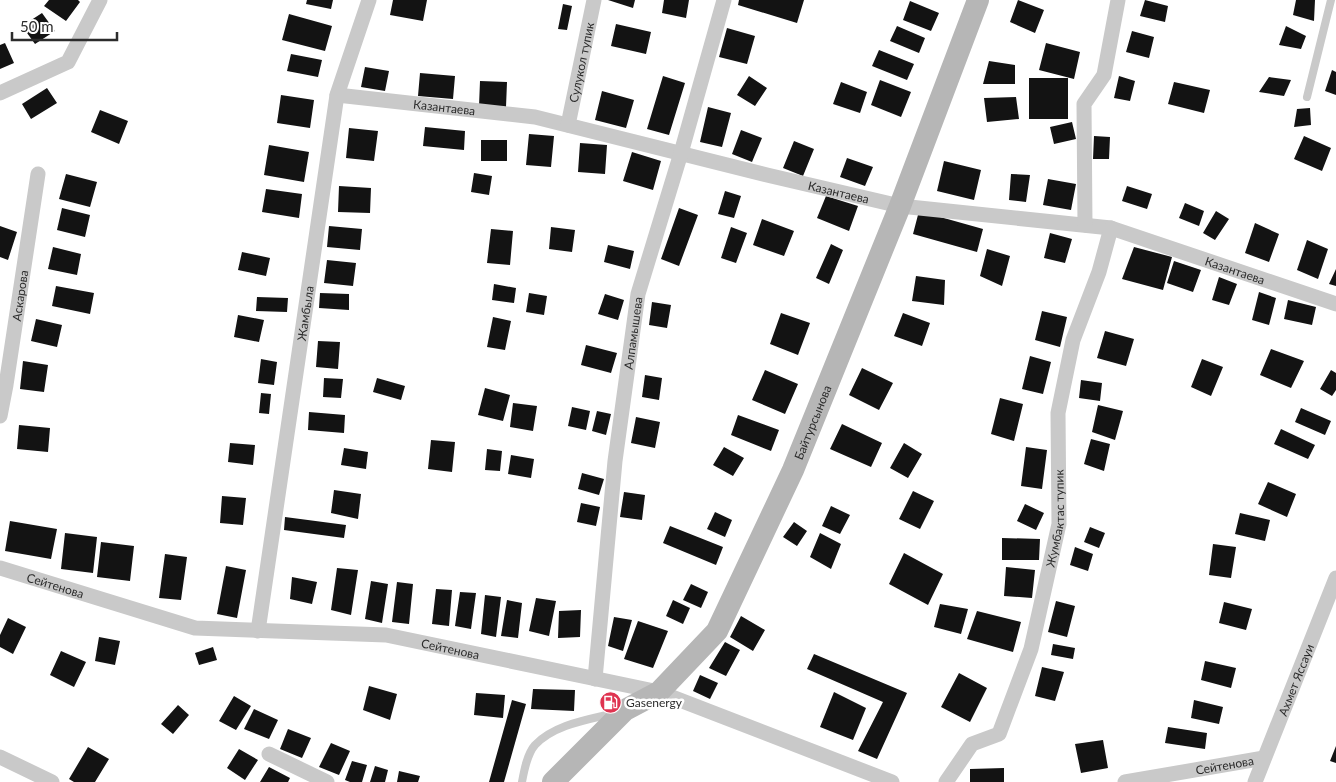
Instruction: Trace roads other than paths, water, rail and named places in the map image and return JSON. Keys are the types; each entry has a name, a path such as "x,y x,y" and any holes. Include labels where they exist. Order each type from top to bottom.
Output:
{"main road":[{"name":"Байтурсынова","path":"553,782 626,710 659,692 717,631 793,470 900,206 978,0"}],"street":[{"name":"Жамбыла","path":"258,631 337,95 370,0"},
{"name":"Сулукол тупик","path":"568,125 594,0"},
{"name":"Алпамышева","path":"596,679 615,461 638,294 681,154 724,0"},
{"path":"1085,225 1084,104 1104,75 1118,0"},
{"path":"0,93 68,62 95,2"},
{"name":"Казантаева","path":"337,95 535,117 900,206 1111,228 1336,304"},
{"name":"Аскарова","path":"0,416 3,385 38,174"},
{"name":"Жумбактас тупик","path":"946,782 972,744 999,734 1031,649 1059,524 1058,413 1073,340 1099,272 1111,228"},
{"name":"Сейтенова","path":"0,568 195,628 386,635 659,692 892,782"},
{"name":"Ахмет Яссауи","path":"1255,782 1336,578"},
{"path":"269,754 327,782"},
{"path":"0,757 52,782"},
{"name":"Сейтенова","path":"1125,782 1264,758"}],"lane":[{"path":"1307,97 1332,0"},
{"path":"522,782 525,767 534,746 556,730 626,710"}],"place":[{"name":"Gasenergy","path":"610,702"}]}
